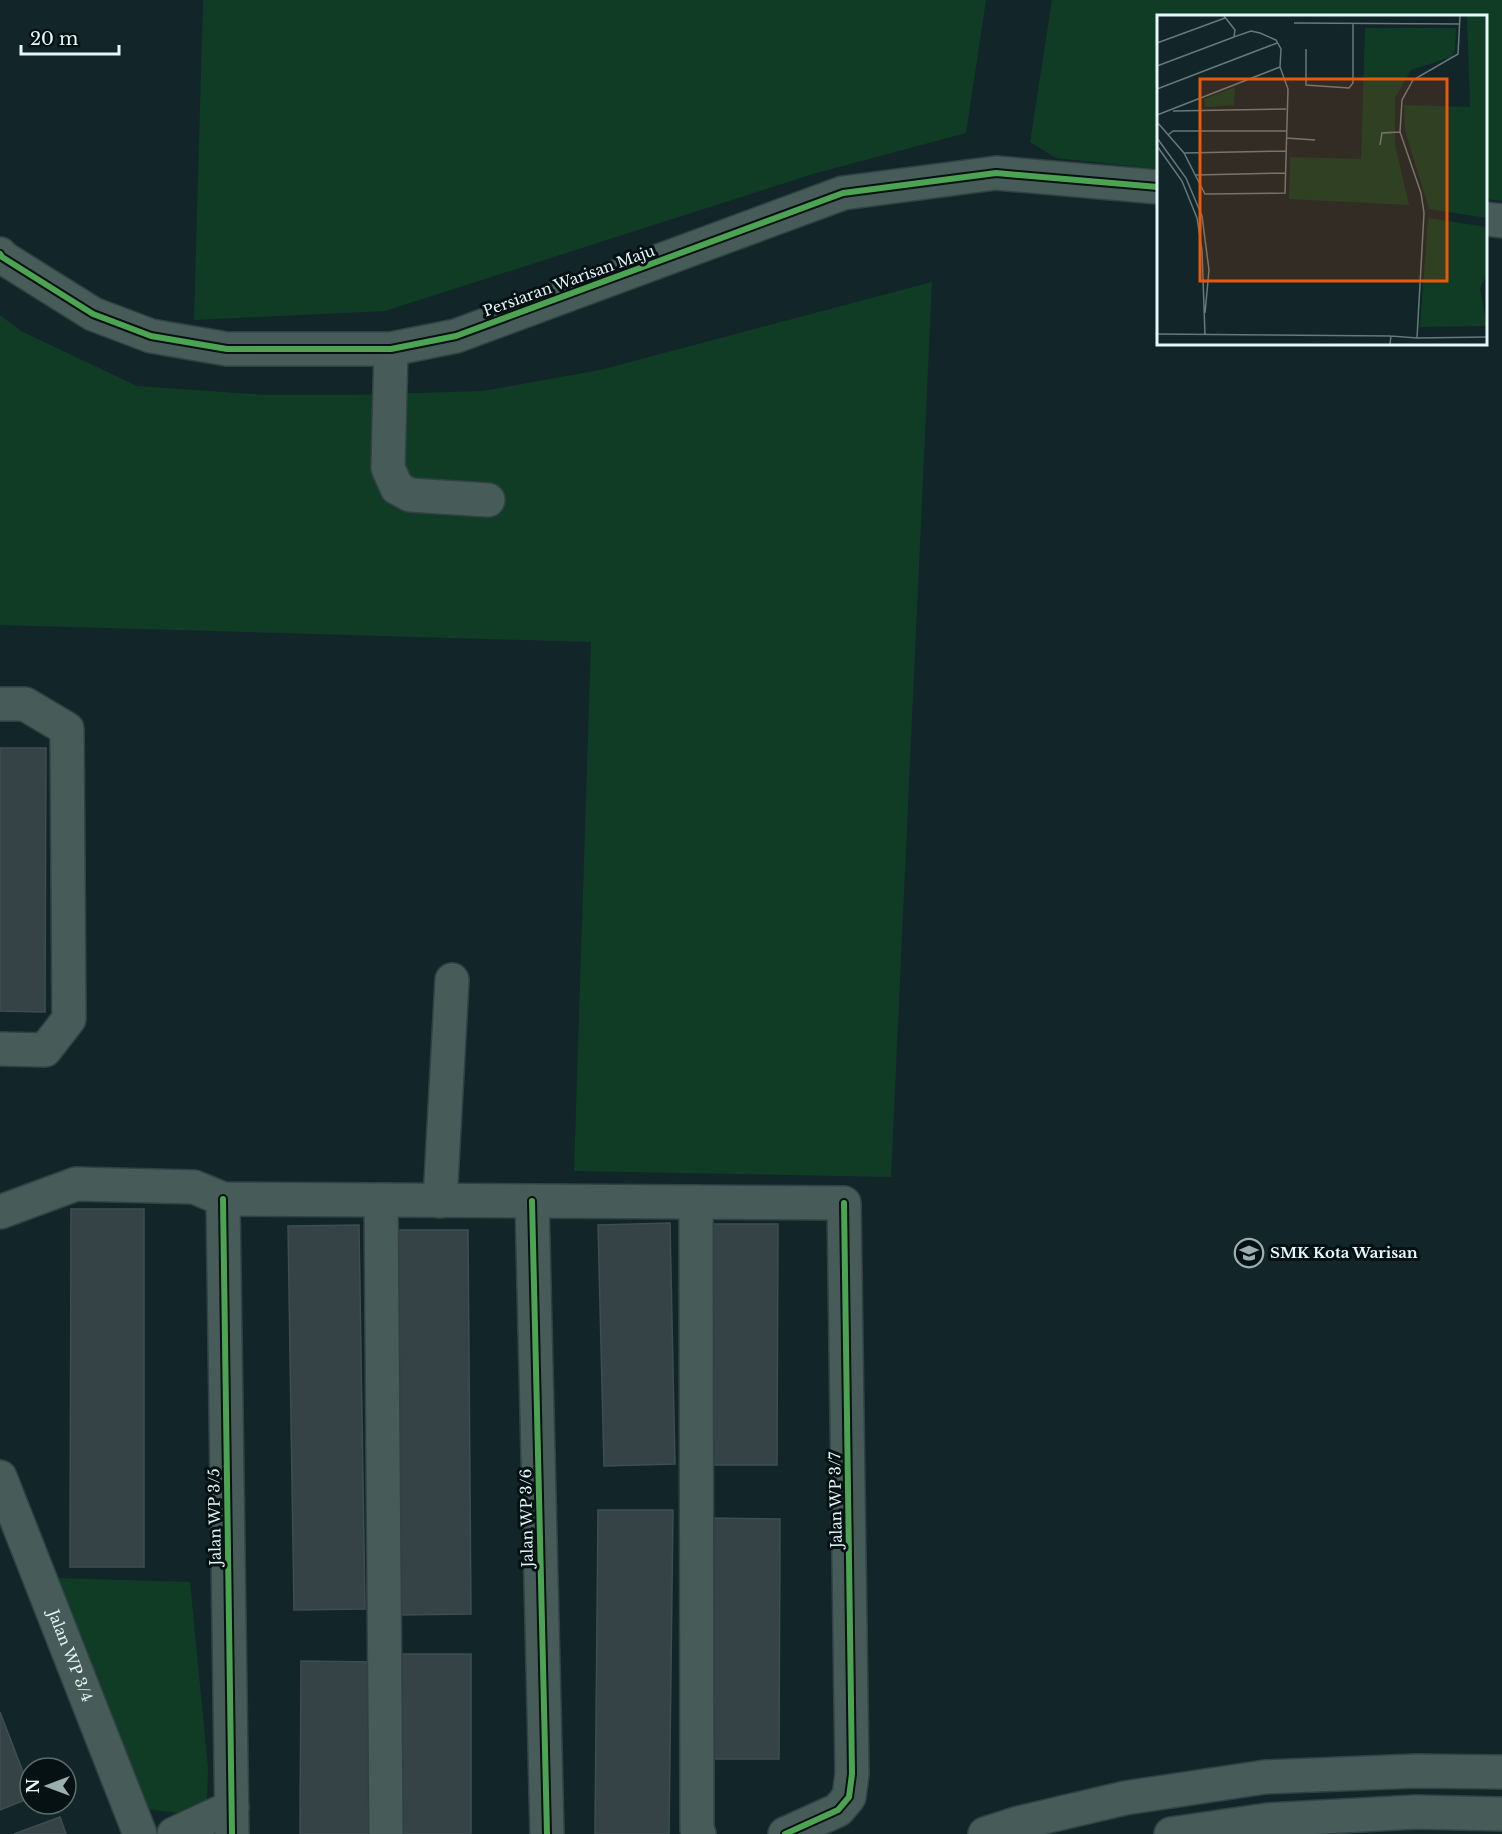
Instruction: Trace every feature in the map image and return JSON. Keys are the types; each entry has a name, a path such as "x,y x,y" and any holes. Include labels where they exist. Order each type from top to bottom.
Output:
{"street":[{"name":"Persiaran Warisan Maju","path":"0,254 93,314 151,336 227,349 391,349 456,336 843,193 996,173 1157,187"},
{"path":"1487,219 1502,221"},
{"path":"391,349 388,468 397,488 410,495 488,500"},
{"path":"0,704 25,704 67,729 69,996 69,1019 45,1050 0,1049"},
{"path":"440,1201 452,980"},
{"path":"0,1212 76,1184 194,1187 223,1199 696,1202 697,1829 699,1834"},
{"name":"Jalan WP 3/5","path":"223,1199 232,1821"},
{"path":"381,1200 386,1834"},
{"name":"Jalan WP 3/6","path":"532,1201 547,1834"},
{"name":"Jalan WP 3/7","path":"696,1202 844,1203 852,1774 849,1797 838,1810 784,1834"},
{"name":"Jalan WP 3/4","path":"0,1477 140,1834"},
{"path":"985,1834 1021,1828 1125,1798 1265,1778 1416,1771 1502,1772"},
{"path":"1171,1834 1267,1820 1416,1812 1502,1814"},
{"path":"174,1834 232,1821"}],"green space":[{"path":"203,0 986,0 966,133 813,174 385,311 194,320"},
{"path":"1052,0 1502,0 1502,201 1487,199 1487,15 1157,15 1157,169 1056,158 1030,142"},
{"path":"932,282 891,1177 574,1171 591,642 0,625 0,315 21,331 137,386 265,395 483,391 600,370"},
{"path":"57,1578 190,1582 208,1768 207,1800 178,1813 148,1809"}],"building":[{"path":"0,748 46,748 45,1012 0,1011"},
{"path":"71,1209 144,1209 144,1567 70,1567"},
{"path":"670,1223 675,1464 604,1466 598,1225"},
{"path":"707,1224 778,1224 777,1465 706,1465"},
{"path":"359,1225 365,1609 294,1610 288,1226"},
{"path":"397,1230 468,1230 471,1614 400,1615"},
{"path":"598,1510 673,1510 669,1834 595,1834"},
{"path":"708,1518 780,1519 779,1759 708,1759"},
{"path":"398,1654 471,1654 471,1834 398,1834"},
{"path":"301,1661 372,1662 371,1834 300,1834"},
{"path":"0,1712 18,1759 18,1803 0,1810"},
{"path":"60,1817 66,1834 14,1834"}],"cycle path":[{"path":"0,254 93,314 151,336 227,349 391,349 456,336 843,193 996,173 1157,187"},
{"path":"223,1199 232,1834"},
{"path":"532,1201 547,1834"},
{"path":"785,1834 838,1810 849,1797 852,1774 844,1203"}],"place":[{"name":"SMK Kota Warisan","path":"1249,1253"}]}
